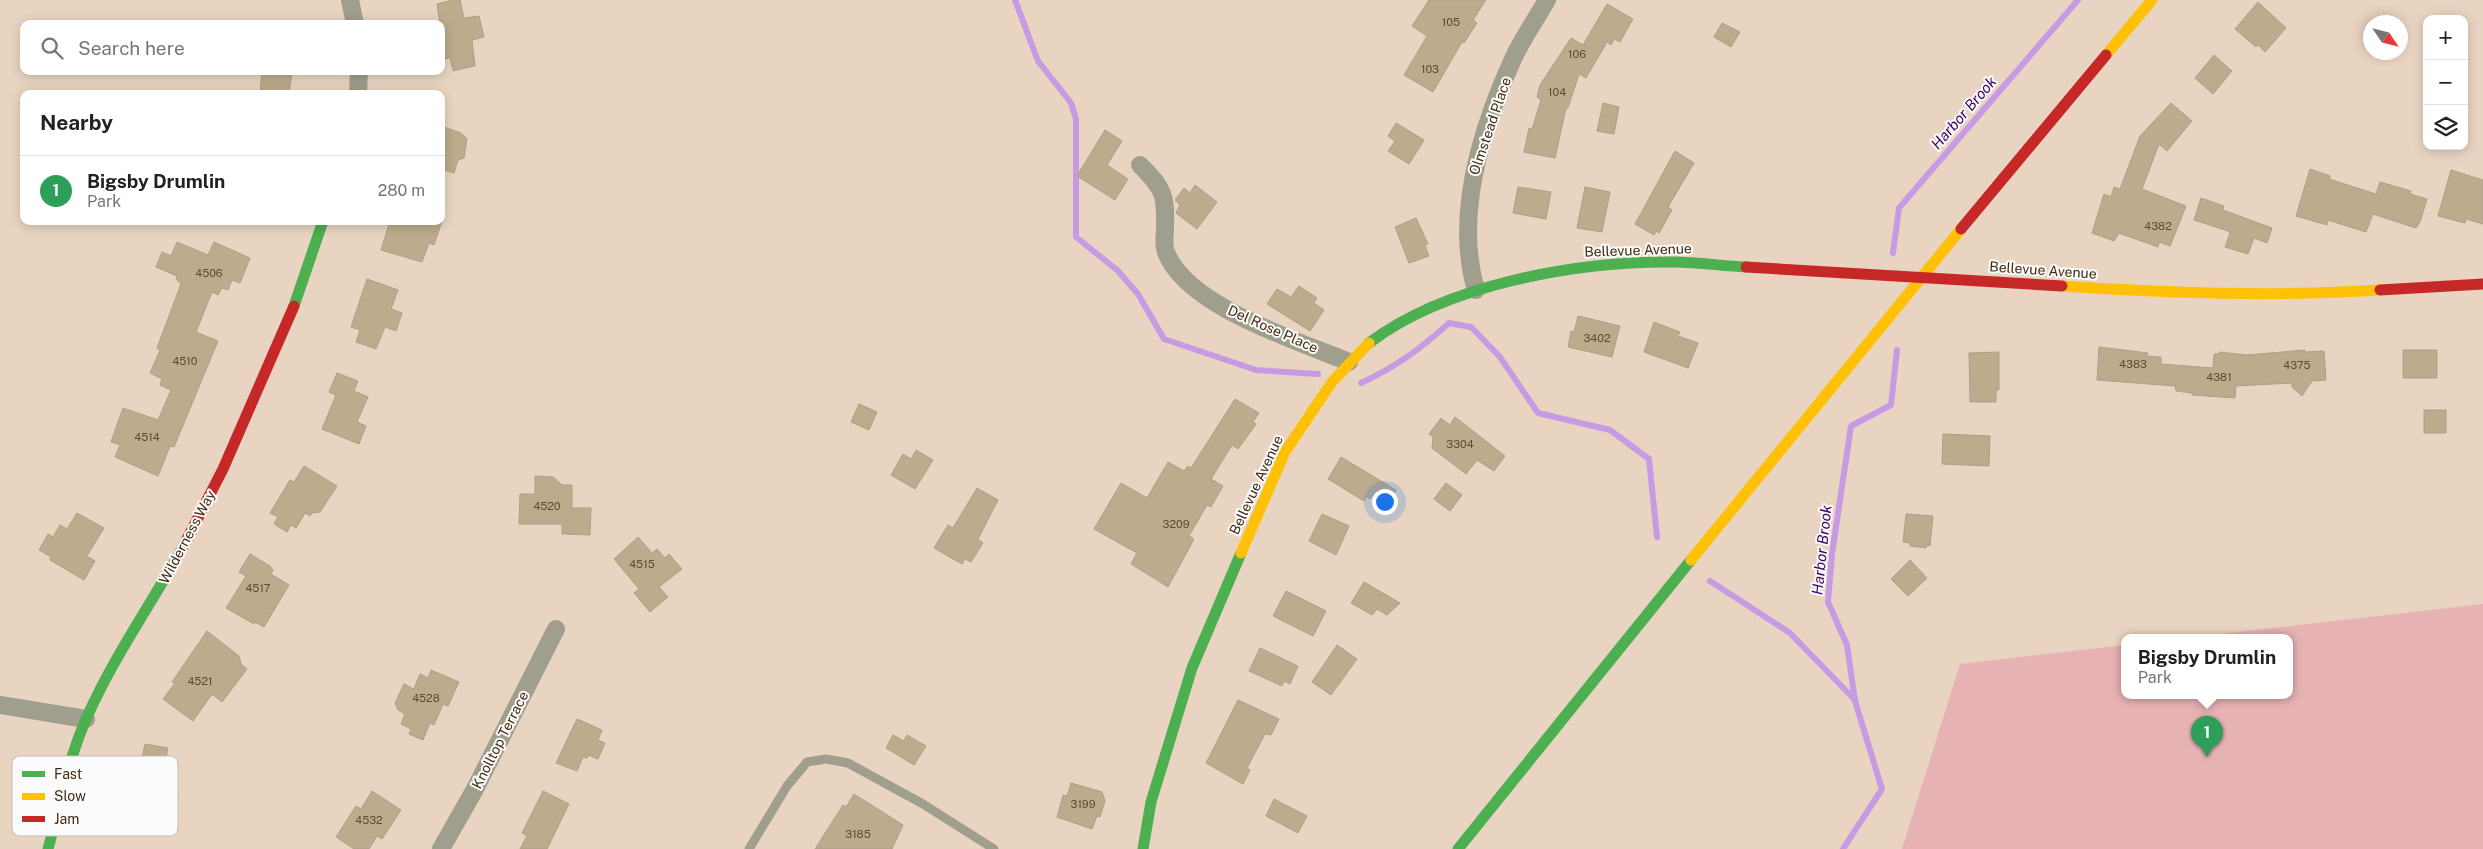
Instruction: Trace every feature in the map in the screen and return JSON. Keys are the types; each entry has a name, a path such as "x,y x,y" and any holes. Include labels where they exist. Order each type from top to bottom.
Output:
{"street":[{"path":"350,0 354,20"},
{"name":"Olmstead Place","path":"1476,290 1470,270 1467,239 1472,179 1498,95 1513,58 1547,0"},
{"path":"1458,849 1711,533 1920,277 2152,0"},
{"path":"358,90 359,75"},
{"name":"Del Rose Place","path":"1140,165 1159,183 1164,196 1164,250 1173,267 1190,285 1246,320 1349,362"},
{"name":"Wilderness Way","path":"73,756 86,720 106,678 173,567 213,490 280,342 310,266 322,225"},
{"name":"Bellevue Avenue","path":"1143,849 1151,802 1192,668 1285,452 1332,382 1349,362 1370,342 1398,323 1432,306 1476,290 1584,266 1674,262 1850,275 1920,277 2179,294 2314,294 2483,284"},
{"name":"Knolltop Terrace","path":"441,849 475,789 556,628"},
{"path":"0,706 86,720"},
{"name":"Wilderness Way","path":"48,849 51,836"}],"lane":[{"path":"749,849 787,786 807,762 826,759 848,763 923,804 994,849"}],"shaded area":[{"path":"2483,604 2483,849 1902,849 1960,664 2121,645 2121,699 2293,699 2293,634 2221,634"}],"building":[{"path":"460,0 464,18 479,16 484,37 472,40 475,66 453,71 450,58 445,59 445,20 439,20 437,4"},
{"path":"1429,0 1486,0 1473,20 1477,23 1464,43 1462,42 1433,92 1404,75 1427,36 1412,26"},
{"path":"2258,2 2286,28 2265,52 2258,45 2256,47 2235,29"},
{"path":"1607,4 1633,19 1620,42 1614,39 1611,45 1607,42 1586,78 1579,74 1568,108 1566,108 1555,158 1524,152 1529,128 1532,129 1541,100 1537,97 1540,85 1571,38 1583,45"},
{"path":"1722,23 1740,32 1731,47 1714,37"},
{"path":"2214,55 2232,71 2213,94 2195,78"},
{"path":"262,75 291,75 290,90 260,90"},
{"path":"1603,103 1619,107 1614,134 1597,131"},
{"path":"2171,103 2192,121 2167,151 2159,144 2142,189 2186,206 2170,246 2159,242 2158,247 2119,233 2114,241 2092,233 2104,194 2111,197 2114,187 2120,189 2140,136"},
{"path":"1396,123 1424,140 1409,164 1388,151 1395,141 1388,136"},
{"path":"445,127 461,133 467,139 464,158 458,160 454,173 445,170"},
{"path":"1105,130 1122,141 1107,165 1128,179 1115,200 1077,176"},
{"path":"1675,151 1694,163 1668,207 1672,210 1659,233 1656,231 1654,235 1635,224"},
{"path":"2310,169 2330,176 2329,179 2376,194 2380,182 2411,191 2410,194 2427,199 2420,222 2416,228 2373,214 2366,232 2328,220 2327,225 2296,216"},
{"path":"2451,170 2483,180 2483,224 2466,219 2465,223 2438,216"},
{"path":"1195,185 1217,202 1197,229 1176,213 1180,205 1175,200 1184,188 1190,193"},
{"path":"1518,187 1551,192 1546,219 1513,213"},
{"path":"1585,187 1610,192 1602,232 1577,228"},
{"path":"2201,198 2224,206 2223,210 2272,228 2267,243 2254,238 2248,254 2225,247 2230,233 2228,231 2194,220"},
{"path":"1416,218 1428,244 1425,245 1429,256 1409,263 1395,227"},
{"path":"389,225 441,225 434,245 429,243 422,262 381,250"},
{"path":"177,242 208,255 214,242 250,258 240,283 232,280 228,290 222,288 218,295 212,292 196,332 218,341 174,447 170,446 158,476 115,457 120,445 111,442 123,408 158,420 171,390 160,385 162,379 150,373 160,350 157,348 181,284 176,279 177,276 156,267 162,252 171,256"},
{"path":"367,279 398,290 391,309 402,313 396,331 385,327 376,349 356,342 360,330 351,327"},
{"path":"1299,286 1317,298 1314,303 1324,310 1310,331 1267,304 1277,289 1291,297"},
{"path":"1578,316 1620,326 1612,357 1568,347 1571,331 1574,332"},
{"path":"1654,322 1680,332 1678,336 1698,343 1688,368 1644,352"},
{"path":"2099,347 2148,353 2147,356 2161,357 2161,364 2213,368 2214,354 2219,354 2219,352 2247,355 2305,350 2305,352 2324,351 2326,380 2312,381 2302,396 2292,387 2292,383 2236,386 2235,398 2192,395 2192,393 2176,391 2175,386 2097,380"},
{"path":"2403,350 2437,350 2437,378 2403,378"},
{"path":"1999,352 1999,390 1996,390 1996,402 1970,402 1969,353"},
{"path":"337,373 358,381 354,391 368,397 357,422 366,426 359,444 322,429 336,395 329,392"},
{"path":"1235,399 1259,413 1253,422 1256,424 1238,449 1232,445 1211,479 1223,486 1211,507 1207,505 1189,536 1194,539 1168,587 1131,564 1137,553 1094,529 1121,483 1147,498 1168,462 1184,471 1188,466 1191,468"},
{"path":"859,404 877,412 869,430 851,422"},
{"path":"2424,410 2446,410 2446,433 2424,433"},
{"path":"1455,417 1505,456 1494,471 1477,460 1466,474 1432,448 1433,437 1429,434 1441,418 1450,425"},
{"path":"1943,434 1990,436 1989,466 1942,464"},
{"path":"916,450 933,460 915,489 891,475 903,454 911,459"},
{"path":"1341,457 1396,490 1388,505 1373,495 1370,499 1366,496 1364,501 1328,479"},
{"path":"304,466 337,486 320,512 312,513 310,516 305,513 296,528 291,525 287,532 274,524 278,517 270,513 290,480 294,482"},
{"path":"535,476 553,477 562,485 572,485 572,508 591,508 590,535 562,534 562,524 519,524 520,494 535,494"},
{"path":"1446,483 1462,495 1450,511 1434,499"},
{"path":"977,488 998,500 978,539 983,543 971,562 965,559 962,564 934,548 948,525 953,528"},
{"path":"77,513 104,528 87,556 95,561 84,580 50,560 51,557 39,550 48,534 53,537 60,525 67,529"},
{"path":"1322,514 1349,526 1336,555 1309,541"},
{"path":"1906,514 1933,516 1930,546 1927,545 1926,548 1910,546 1910,543 1903,542"},
{"path":"638,537 652,553 657,549 665,558 669,554 682,569 659,587 668,597 650,612 634,593 639,589 614,559"},
{"path":"250,554 270,566 273,570 271,574 289,585 264,627 255,622 254,624 226,608 246,576 239,572"},
{"path":"1910,560 1927,578 1908,596 1891,579"},
{"path":"1364,582 1400,603 1387,615 1377,609 1372,615 1351,603"},
{"path":"1286,591 1326,611 1313,636 1273,616"},
{"path":"207,631 239,656 241,664 247,669 222,702 212,694 193,721 163,699 175,683 172,682"},
{"path":"1337,645 1357,659 1331,695 1312,682"},
{"path":"1260,648 1298,666 1290,684 1284,681 1282,686 1249,671"},
{"path":"431,670 459,682 448,706 443,704 434,725 430,723 423,740 409,734 411,729 401,724 405,714 398,710 395,703 404,684 414,689 420,674 428,678"},
{"path":"1238,700 1279,719 1271,735 1265,734 1247,768 1250,770 1243,784 1206,763"},
{"path":"577,719 602,730 598,740 605,743 598,759 588,755 587,758 583,757 577,771 556,763"},
{"path":"893,735 904,741 907,735 926,746 914,765 886,748"},
{"path":"145,744 168,748 166,756 142,756"},
{"path":"1071,783 1102,792 1105,801 1100,817 1097,816 1092,829 1057,817 1063,795 1067,796"},
{"path":"372,791 401,810 382,839 377,836 369,849 354,849 336,837 356,806 361,809"},
{"path":"543,791 569,804 547,849 520,849 527,836 522,833"},
{"path":"854,794 903,825 892,849 815,849 843,805 846,807"},
{"path":"1274,799 1307,816 1298,833 1266,816"}],"waterway":[{"path":"1015,0 1038,61 1071,103 1076,119 1076,237 1117,270 1138,294 1164,339 1256,370 1318,374"},
{"name":"Harbor Brook","path":"1893,253 1899,208 2078,0"},
{"path":"1361,383 1407,357 1449,323 1471,327 1500,357 1538,413 1610,430 1649,459 1657,537"},
{"name":"Harbor Brook","path":"1843,849 1882,789 1855,701 1847,645 1828,602 1832,554 1851,426 1891,405 1897,350"},
{"path":"1710,581 1790,633 1855,700"}],"traffic: fast":[{"path":"294,306 322,225"},
{"path":"1369,343 1401,323 1436,305 1474,291 1515,280 1597,266 1637,263 1683,262 1746,267"},
{"path":"72,756 80,733 108,674 183,547"},
{"path":"1143,849 1151,802 1192,668 1241,553"},
{"path":"1458,849 1691,560"},
{"path":"48,849 51,836"}],"traffic: slow":[{"path":"2106,55 2152,0"},
{"path":"1691,560 1961,229"},
{"path":"2062,286 2142,291 2260,294 2380,290"},
{"path":"1241,553 1285,452 1332,382 1369,343"}],"traffic: jam":[{"path":"1961,229 2106,55"},
{"path":"1746,267 2062,286"},
{"path":"2380,290 2483,284"},
{"path":"183,547 223,469 294,306"}],"place":[{"name":"Bigsby Drumlin","path":"2207,757"}]}
